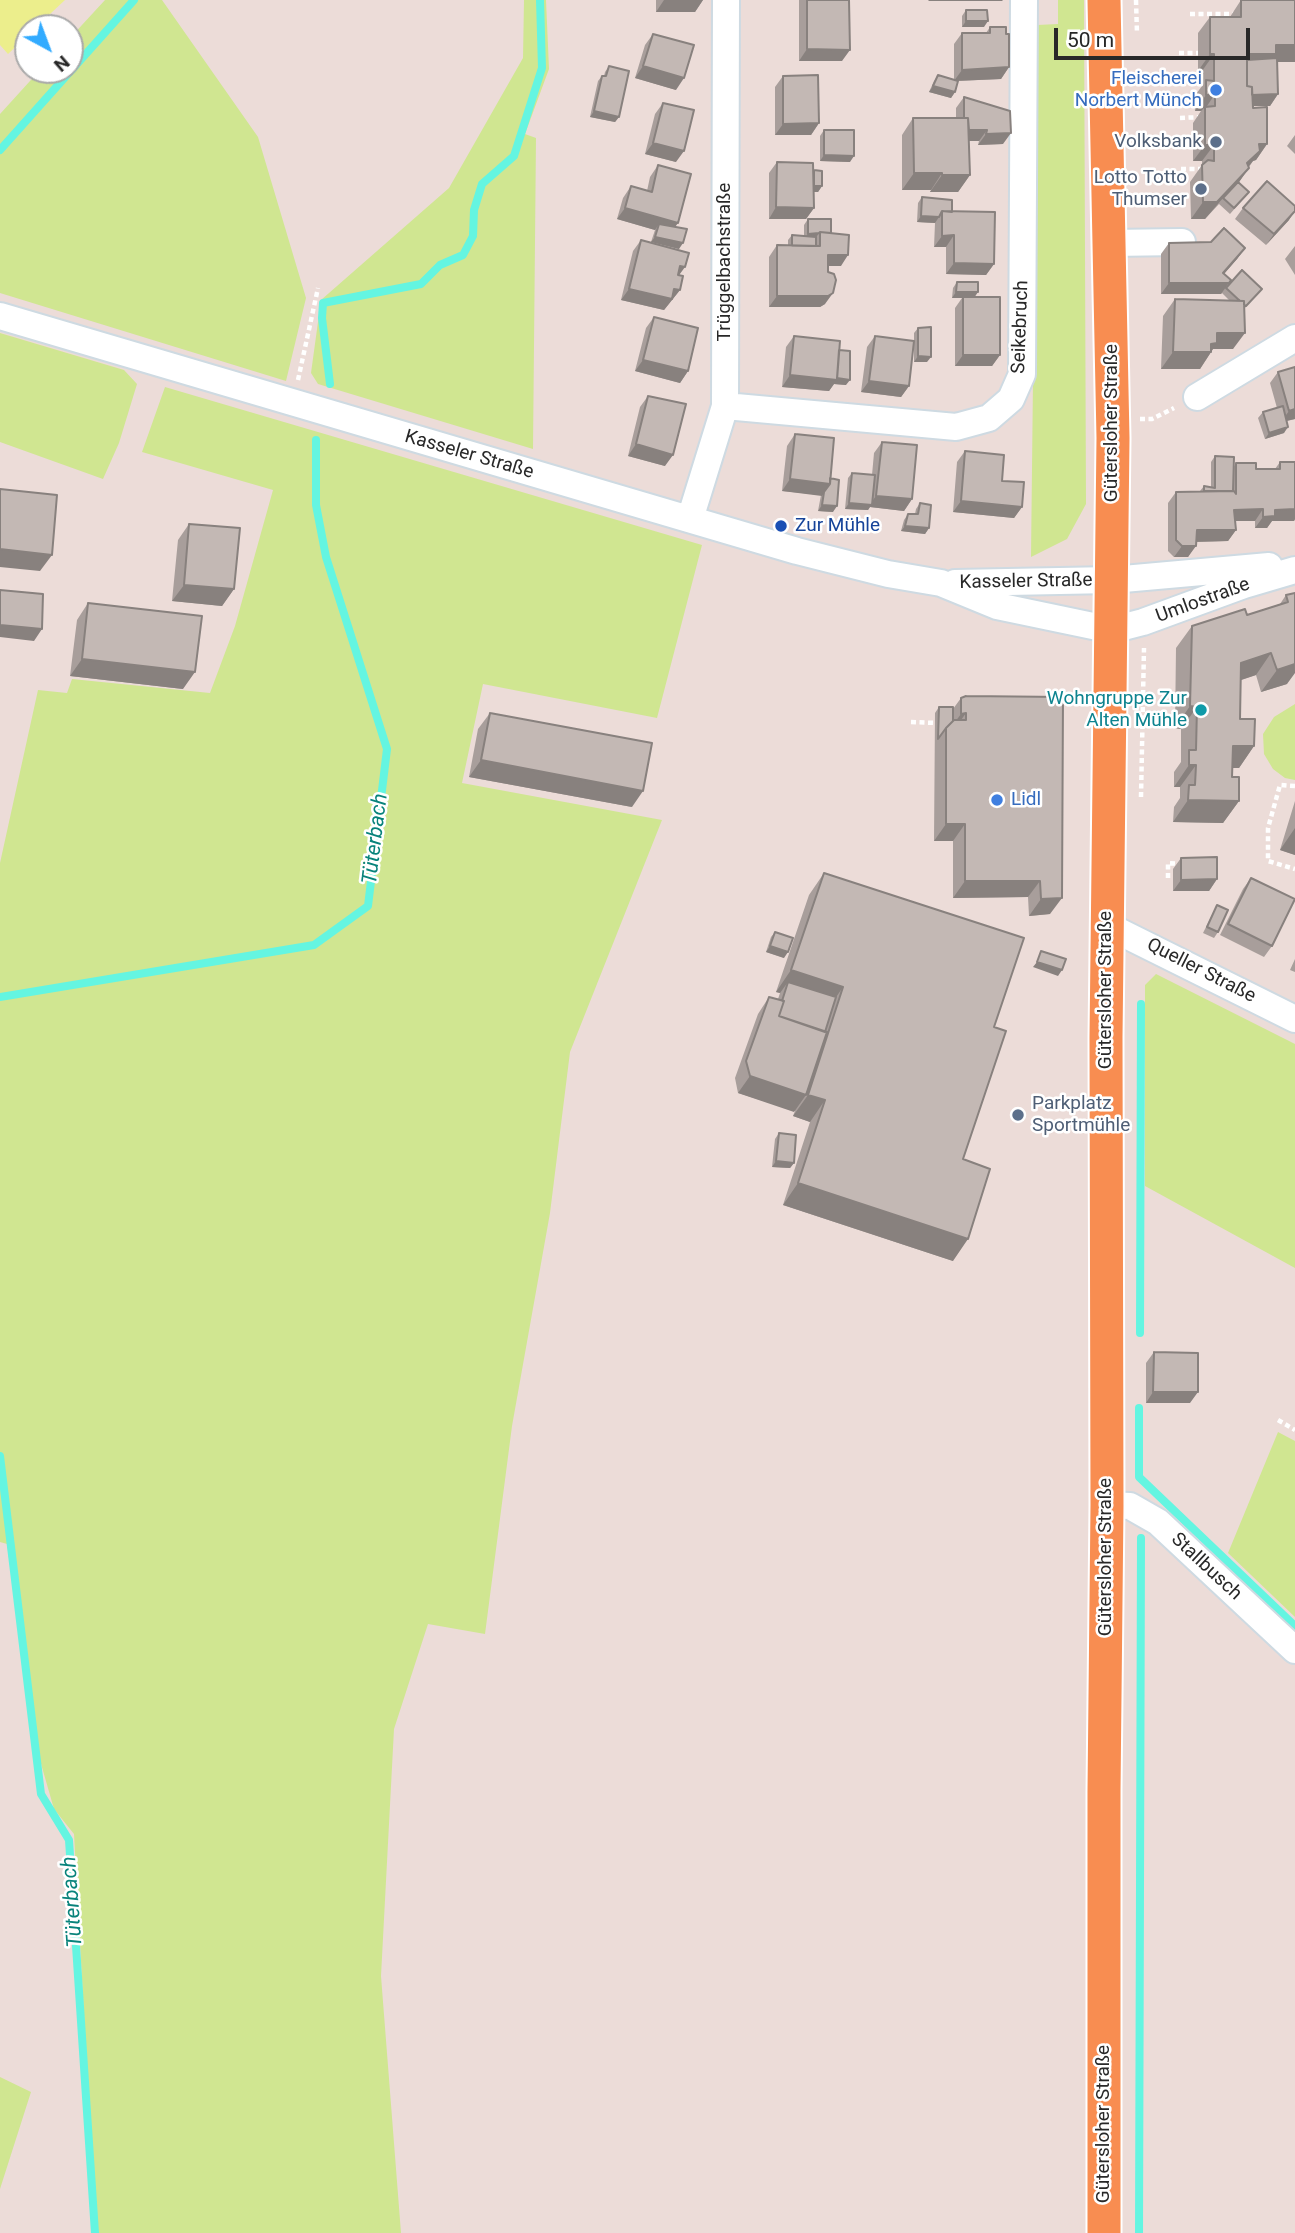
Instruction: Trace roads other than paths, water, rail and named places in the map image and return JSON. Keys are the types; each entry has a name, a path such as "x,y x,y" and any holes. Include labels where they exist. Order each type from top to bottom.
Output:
{"main road":[{"name":"Gütersloher Straße","path":"1104,0 1110,243 1112,580 1106,925 1104,2233"}],"street":[{"name":"Trüggelbachstraße","path":"690,519 725,406 726,0"},
{"name":"Seikebruch","path":"725,406 956,427 989,418 1011,399 1022,374 1024,0"},
{"path":"1110,243 1182,242"},
{"name":"Kasseler Straße","path":"0,316 810,554 888,574 941,583 1112,580"},
{"path":"1197,397 1295,338"},
{"name":"Umlostraße","path":"1112,580 1295,564"},
{"name":"Umlostraße","path":"1112,630 1295,570"},
{"name":"Kasseler Straße","path":"941,583 998,606 1112,630"},
{"name":"Queller Straße","path":"1106,925 1295,1019"},
{"name":"Stallbusch","path":"1107,1505 1130,1506 1158,1522 1295,1650"}],"waterway":[{"path":"0,150 134,0"},
{"name":"Tüterbach","path":"330,384 322,318 323,303 421,284 440,265 463,255 473,236 474,210 482,184 514,156 542,68 540,0"},
{"name":"Tüterbach","path":"0,997 314,945 368,906 387,749 326,557 316,505 316,440"},
{"path":"1140,1333 1141,1004"},
{"path":"1139,1408 1139,1477 1295,1626"},
{"name":"Tüterbach","path":"0,1456 41,1794 69,1840 95,2233"},
{"path":"1139,2233 1141,1538"}],"place":[{"name":"Fleischerei Norbert Münch","path":"1216,90"},
{"name":"Volksbank","path":"1216,142"},
{"name":"Lotto Totto Thumser","path":"1201,189"},
{"name":"Zur Mühle","path":"781,526"},
{"name":"Wohngruppe Zur Alten Mühle","path":"1201,710"},
{"name":"Lidl","path":"997,800"},
{"name":"Parkplatz Sportmühle","path":"1018,1115"}]}
